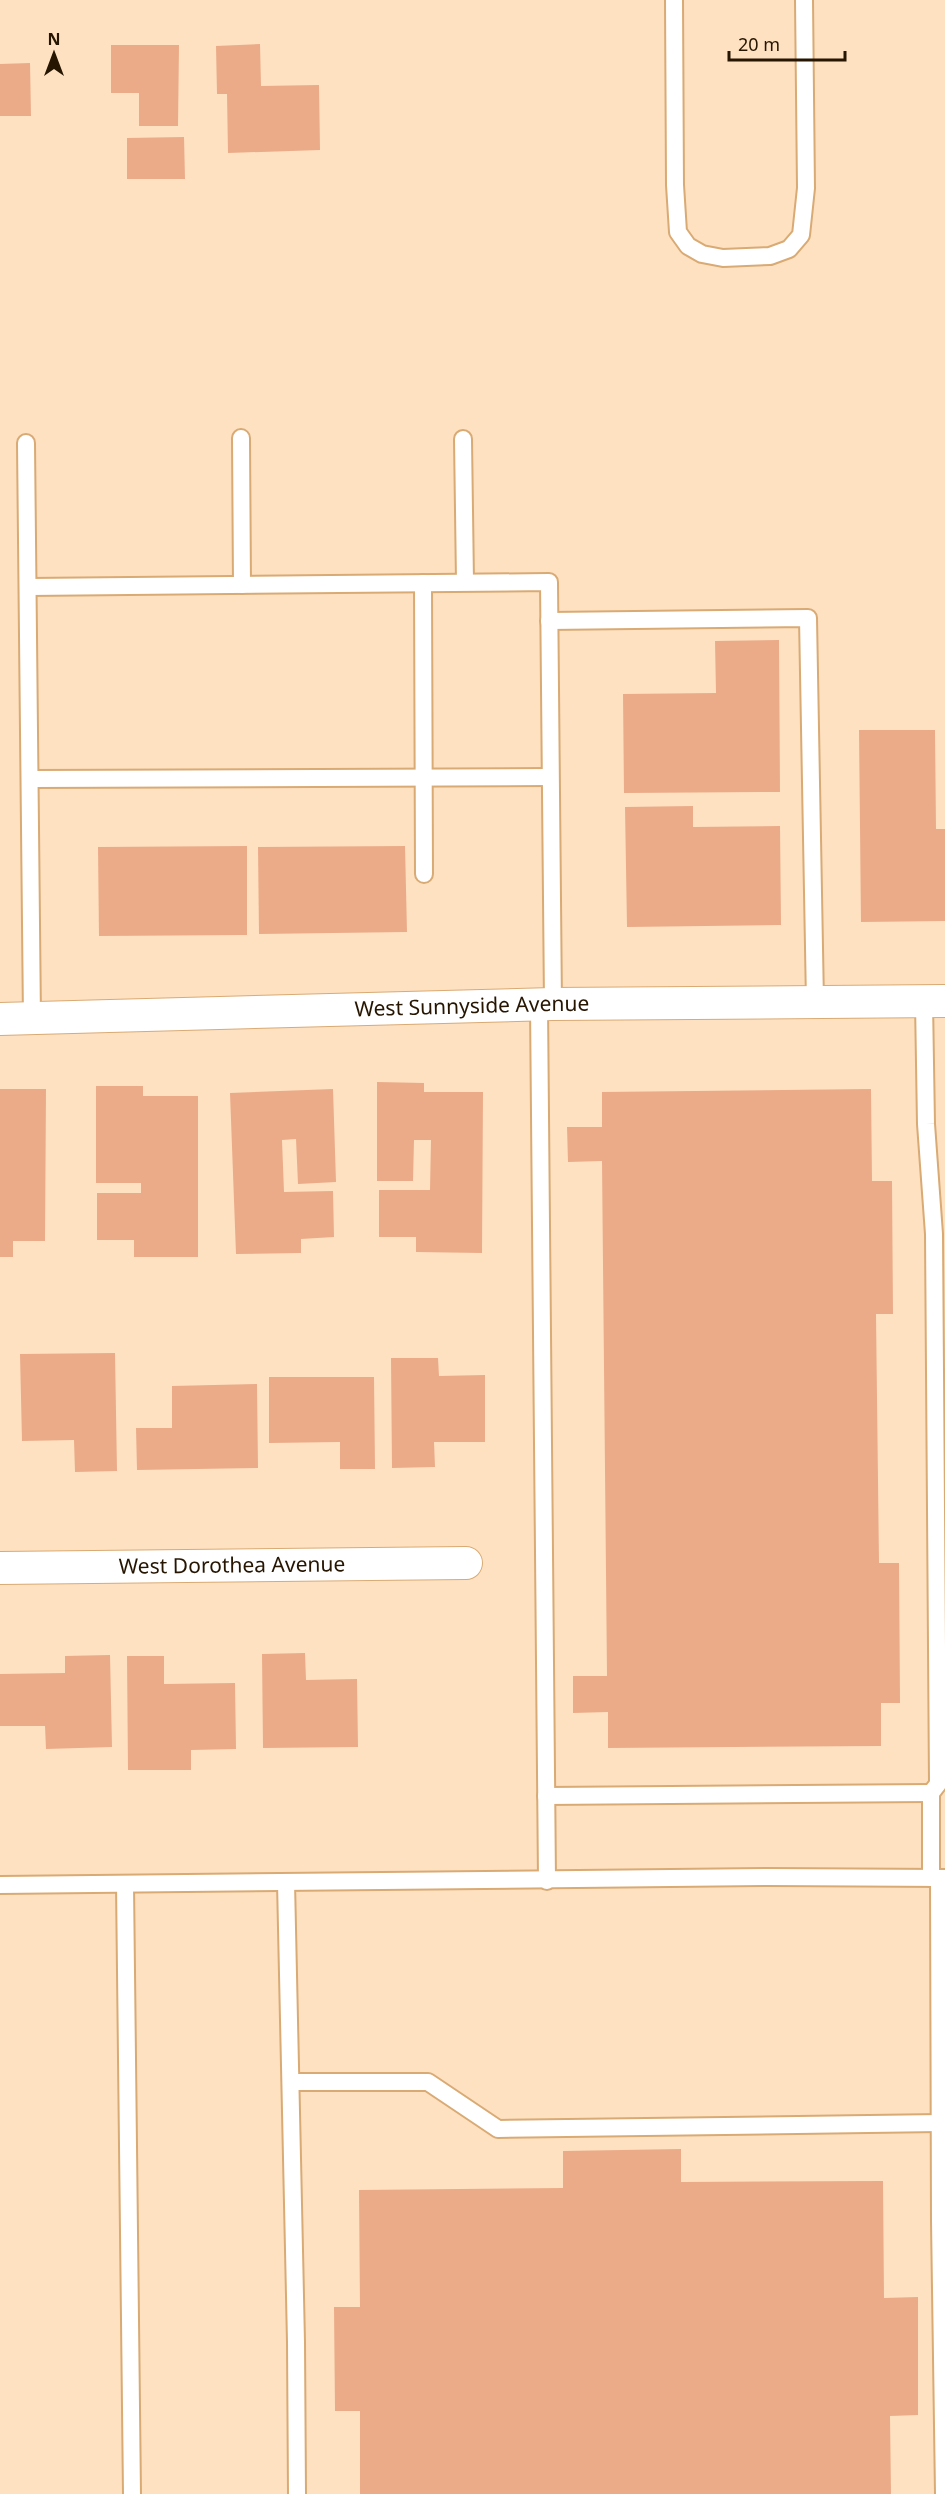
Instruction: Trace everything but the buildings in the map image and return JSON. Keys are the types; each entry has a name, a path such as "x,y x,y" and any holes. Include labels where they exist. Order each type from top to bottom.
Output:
{"street":[{"name":"West Sunnyside Avenue","path":"0,1019 546,1005 934,1001"},
{"name":"West Dorothea Avenue","path":"0,1568 466,1563"}],"lane":[{"path":"674,0 675,185 678,232 688,246 702,254 723,258 771,256 789,249 801,235 806,188 804,0"},
{"path":"240,438 242,585"},
{"path":"463,439 465,582"},
{"path":"26,443 32,1019"},
{"path":"29,587 549,582 550,777 546,1005 547,1881"},
{"path":"423,583 424,874"},
{"path":"549,621 808,618 815,1002"},
{"path":"30,779 550,777"},
{"path":"934,1001 926,1124 939,1234 942,1676 938,1787 938,1878 944,2494"},
{"path":"546,1796 938,1787"},
{"path":"0,1885 938,1878"},
{"path":"286,1882 297,2494"},
{"path":"124,1884 132,2494"},
{"path":"291,2082 428,2082 498,2129 940,2123"}]}
